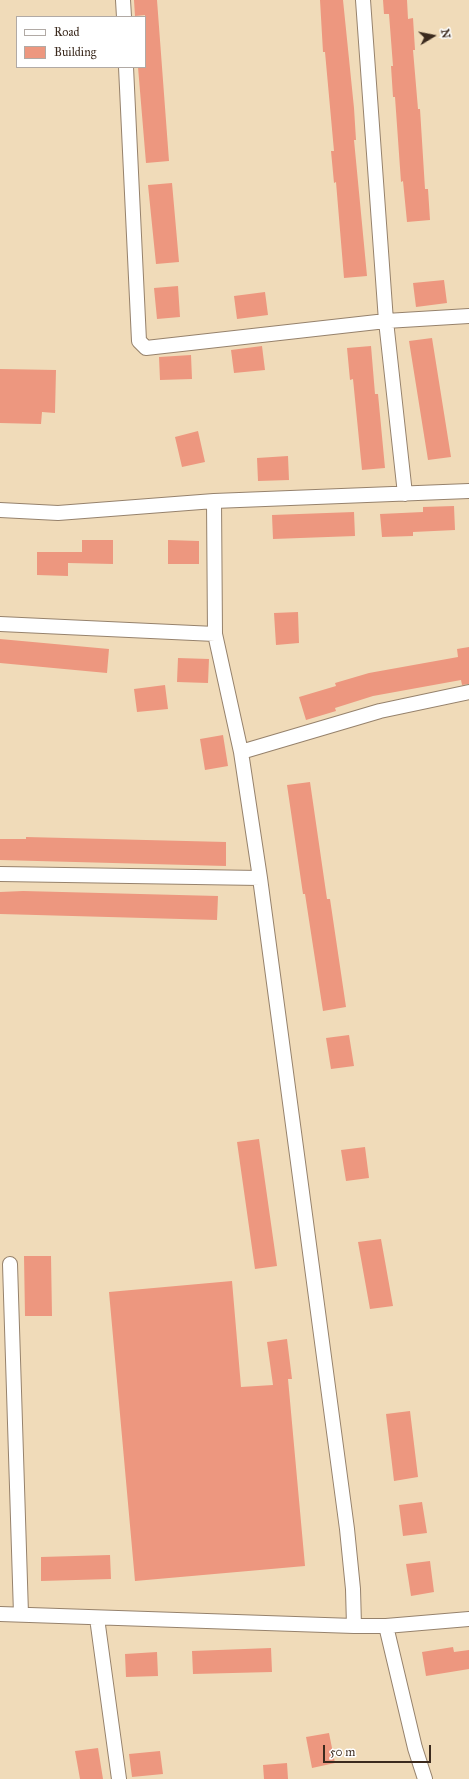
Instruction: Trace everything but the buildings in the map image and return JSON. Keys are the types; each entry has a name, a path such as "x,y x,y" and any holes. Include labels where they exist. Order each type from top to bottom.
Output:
{"street":[{"path":"123,0 124,16"},
{"path":"364,0 386,321 405,494"},
{"path":"126,68 139,341 146,348 386,321 469,316"},
{"path":"0,510 58,513 214,501 469,491"},
{"path":"214,501 215,634 241,752 260,878 347,1529 353,1589 354,1626"},
{"path":"0,624 215,634"},
{"path":"241,752 380,711 469,692"},
{"path":"0,874 260,878"},
{"path":"10,1264 21,1614"},
{"path":"0,1614 354,1626 386,1626 469,1618"},
{"path":"97,1618 119,1779"},
{"path":"386,1626 415,1748 425,1779"}]}
